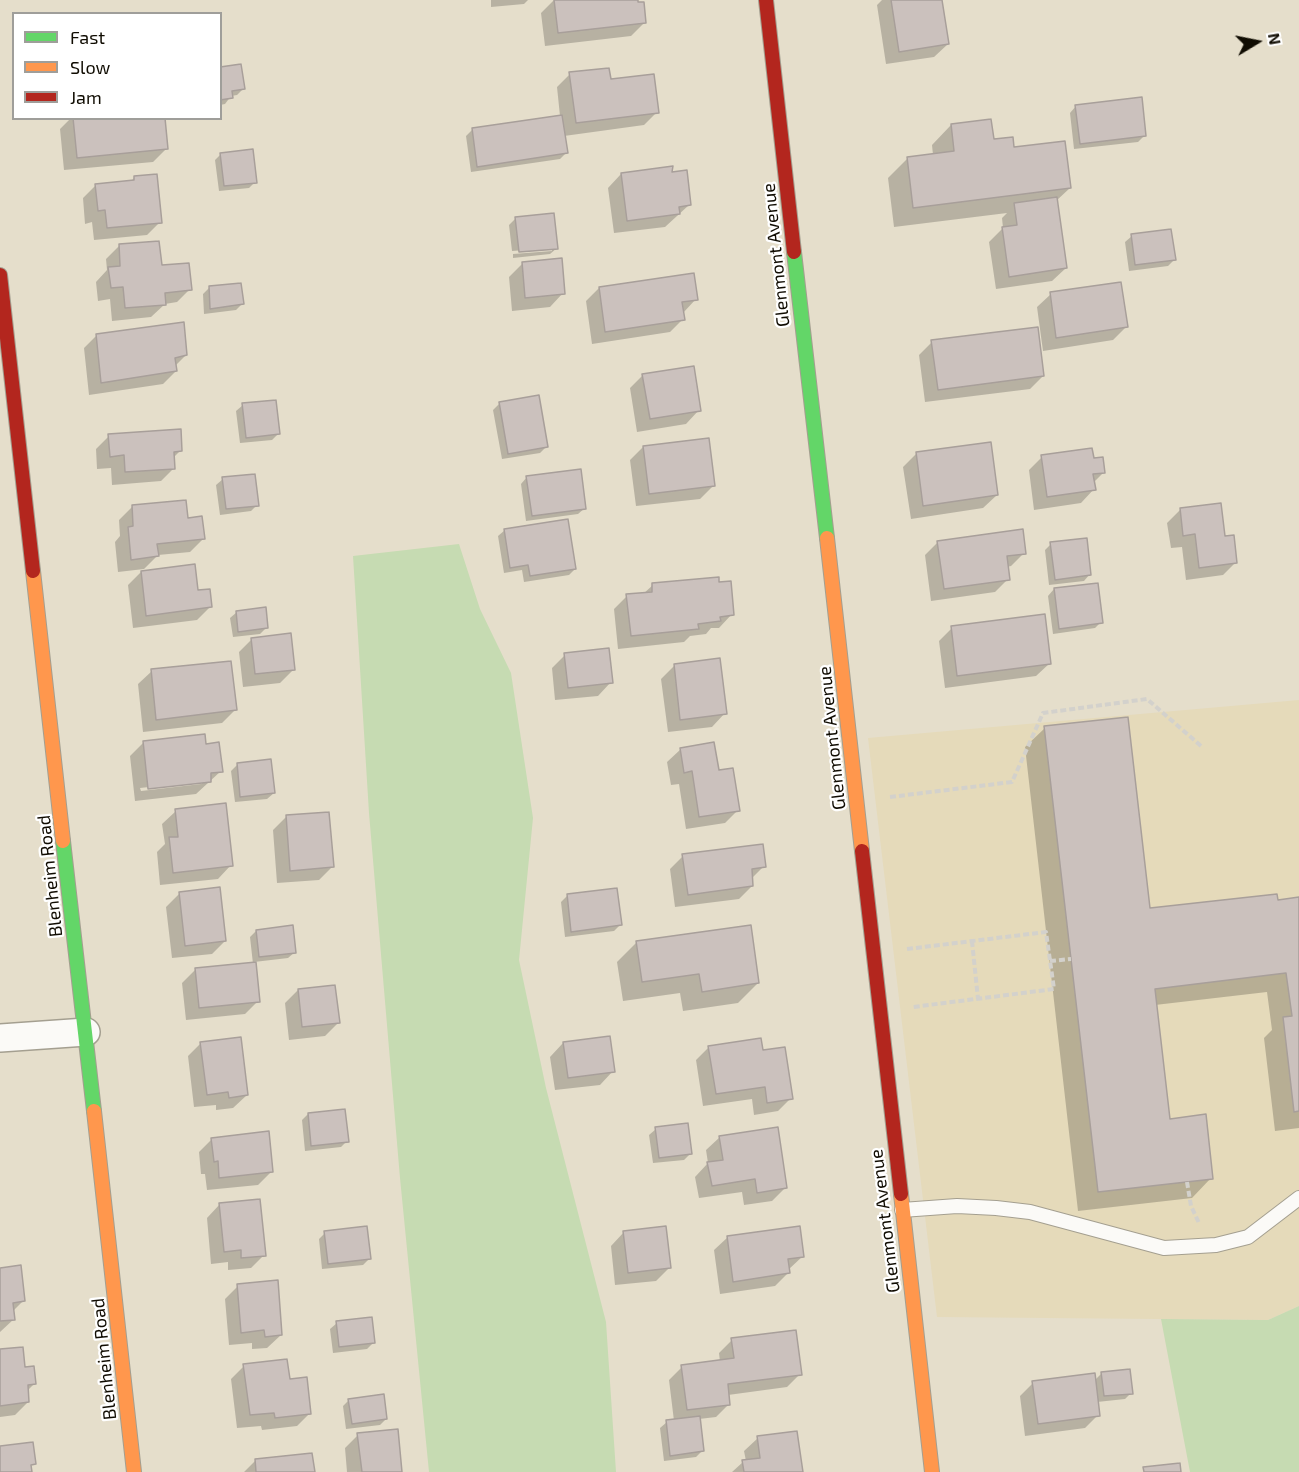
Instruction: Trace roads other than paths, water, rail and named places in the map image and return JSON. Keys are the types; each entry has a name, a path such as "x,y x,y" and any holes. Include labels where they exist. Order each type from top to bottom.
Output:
{"street":[{"name":"Glenmont Avenue","path":"766,0 932,1472"},
{"name":"Blenheim Road","path":"0,275 135,1472"},
{"path":"0,1038 86,1032"}],"lane":[{"path":"902,1210 957,1206 1030,1212 1164,1248 1208,1246 1248,1237 1299,1198"}]}
